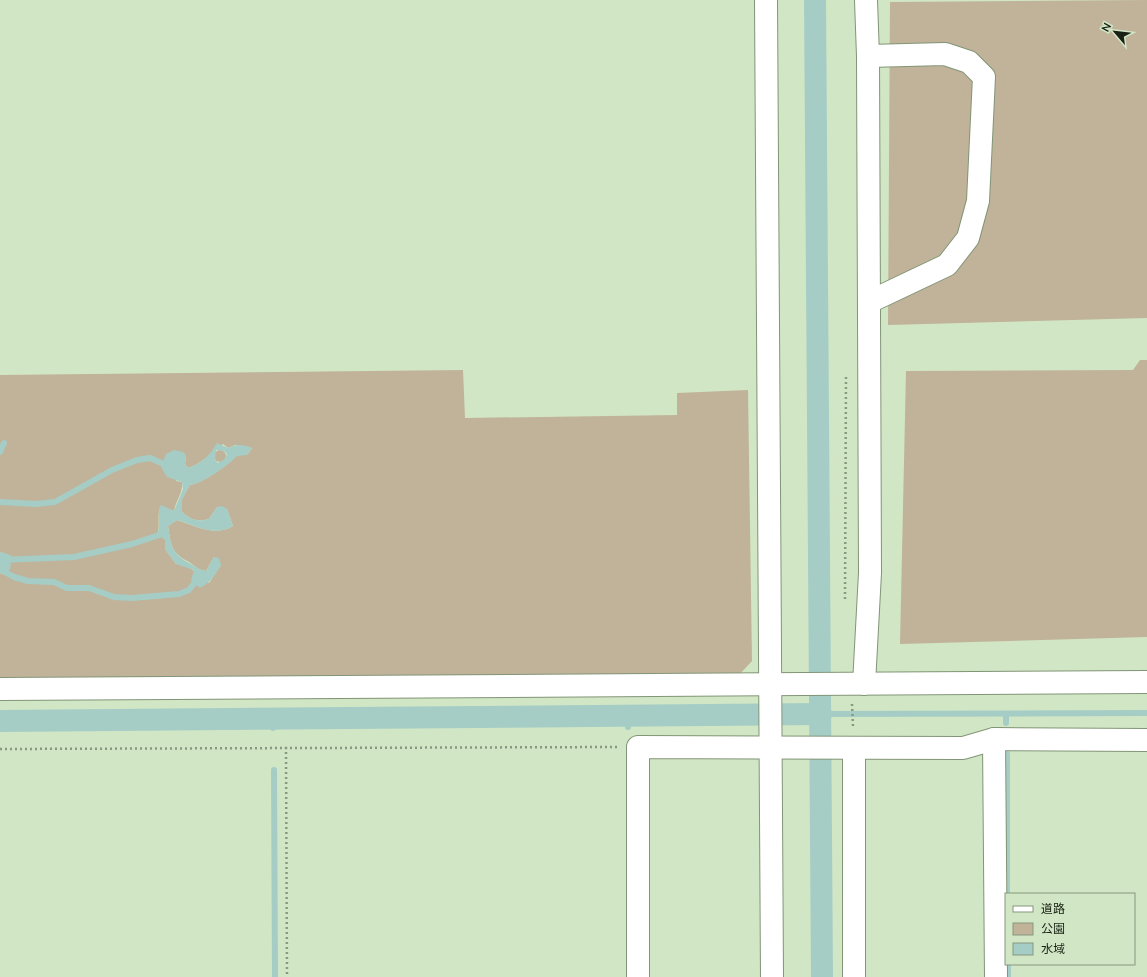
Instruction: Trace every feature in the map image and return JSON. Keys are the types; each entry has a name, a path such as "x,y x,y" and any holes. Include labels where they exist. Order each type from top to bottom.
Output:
{"street":[{"path":"766,0 777,690 772,977"},
{"path":"864,684 870,573 868,56 866,0"},
{"path":"868,56 945,54 969,62 984,77 978,201 968,238 947,265 869,302"},
{"path":"0,689 777,690 864,684 1147,682"},
{"path":"994,739 996,977"},
{"path":"638,977 638,747 846,742 963,748 994,739 1147,740"},
{"path":"846,742 854,977"}],"path":[{"path":"846,742 852,707"},
{"path":"286,747 287,977"},
{"path":"0,749 638,747"}],"green space":[{"path":"1147,0 1147,318 888,325 890,2"},
{"path":"1140,360 1147,360 1147,637 900,644 906,371 1133,370"},
{"path":"463,370 465,418 677,415 677,393 748,390 752,661 737,677 0,681 0,573 5,575 2,552 0,553 0,375","holes":["223,444 228,448 235,445 252,448 247,455 237,455 228,464 215,473 195,484 190,485 182,499 182,512 191,519 201,520 209,519 217,507 227,509 233,526 219,531 212,531 177,520 168,526 173,548 175,552 183,559 199,569 206,571 214,557 221,565 209,583 189,567 176,564 165,549 166,540 157,534 159,527 159,512 161,506 174,511 182,486 182,482 176,481 186,455 185,464 188,468 203,461"]},
{"path":"218,450 222,450 226,456 222,462 218,462 214,458 214,454"}],"water":[{"path":"217,443 228,448 240,445 252,448 247,455 237,456 215,474 190,485 182,499 182,512 194,520 205,520 209,519 217,507 222,506 227,509 233,526 219,531 212,531 178,520 168,526 173,548 175,552 183,559 199,569 206,571 214,557 219,558 221,565 217,572 210,581 200,588 191,581 194,570 176,564 165,549 165,540 157,534 161,505 174,511 183,489 182,482 167,477 161,467 166,454 174,450 183,452 186,455 185,464 188,468 193,466 202,461","holes":["216,450 224,451 227,454 225,459 218,463 215,460"]},
{"path":"2,552 12,556 10,569 5,575 0,573 0,553"}],"waterway":[{"path":"815,0 822,977"},
{"path":"0,452 4,443"},
{"path":"0,502 36,504 55,502 112,470 137,460 150,458 166,465"},
{"path":"0,560 74,557 132,544 165,533"},
{"path":"0,569 14,577 28,581 54,582 67,588 89,588 114,597 132,598 179,594 189,590 199,577"},
{"path":"821,714 1147,713"},
{"path":"0,721 821,714"},
{"path":"1006,714 1006,723"},
{"path":"627,715 628,727"},
{"path":"273,718 273,728"},
{"path":"1007,754 1007,893"},
{"path":"274,770 275,977"},
{"path":"1008,965 1008,977"}]}
